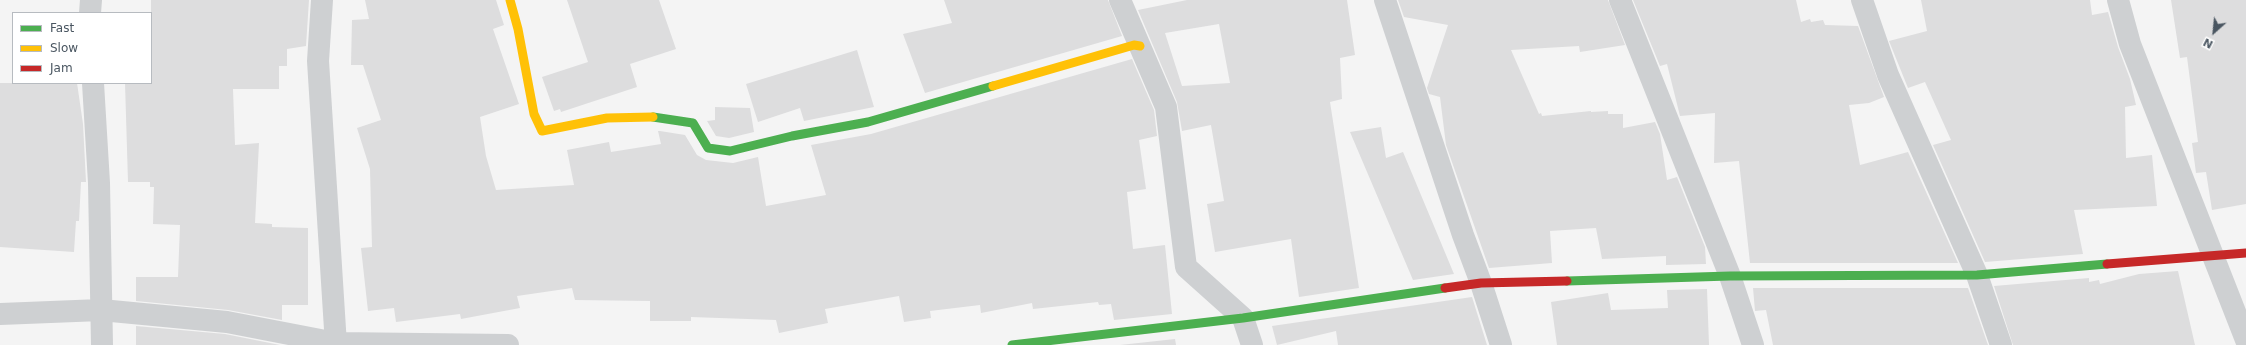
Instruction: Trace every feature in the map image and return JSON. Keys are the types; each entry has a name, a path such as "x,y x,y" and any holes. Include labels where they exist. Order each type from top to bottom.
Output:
{"street":[{"path":"90,12 91,0"},
{"path":"322,0 318,61 336,344"},
{"path":"510,0 518,29 534,114 542,131 607,118 643,116 693,122 708,148 730,151 792,136 868,122 1134,45 1140,46"},
{"path":"1120,0 1166,107 1186,267 1243,318 1252,345"},
{"path":"1385,0 1462,235 1481,283 1501,345"},
{"path":"1620,0 1730,276 1753,345"},
{"path":"1862,0 1888,75 1977,275 2001,345"},
{"path":"2118,0 2130,44 2246,340"},
{"path":"93,84 99,183 102,345"},
{"path":"1012,345 1243,318 1481,283 1730,276 1977,275 2246,253"},
{"path":"0,314 101,310 227,322 336,344 508,345"}],"building":[{"path":"151,0 309,0 306,46 287,49 287,66 279,66 279,89 233,89 235,145 259,143 255,223 272,224 272,227 308,228 308,305 282,305 282,320 228,310 136,301 136,277 178,277 180,225 153,224 154,187 150,187 150,182 128,182 125,84 152,84"},
{"path":"365,0 496,0 504,25 493,29 519,104 480,117 486,156 496,190 574,185 567,150 609,142 611,152 661,144 658,131 660,131 685,135 697,155 706,160 733,163 758,157 766,206 826,195 811,145 871,134 1132,59 1154,110 1157,136 1139,140 1146,189 1127,192 1133,249 1165,245 1172,314 1114,320 1111,304 1099,305 1098,302 1033,309 1032,303 981,313 980,305 930,311 931,318 904,322 899,296 825,309 828,323 779,333 776,320 691,317 691,321 650,321 650,301 575,300 572,288 517,296 520,308 461,319 460,314 396,322 394,308 368,311 361,248 372,247 370,169 357,128 381,120 363,65 351,65 352,20 369,19"},
{"path":"567,0 659,0 676,49 630,64 637,87 561,112 560,109 554,111 542,77 588,62"},
{"path":"944,0 1108,0 1122,36 925,93 903,34 952,23"},
{"path":"1187,0 1347,0 1355,55 1340,58 1342,99 1330,102 1359,288 1299,297 1291,239 1215,252 1207,204 1224,201 1211,125 1182,131 1177,102 1138,10","holes":["1219,24 1230,83 1182,86 1165,33"]},
{"path":"1398,0 1608,0 1625,45 1580,52 1579,46 1511,50 1539,114 1541,113 1542,116 1591,111 1608,111 1608,114 1623,114 1623,128 1655,122 1660,134 1667,180 1677,177 1705,247 1706,264 1666,265 1666,256 1602,259 1596,228 1550,231 1552,263 1489,268 1446,145 1440,97 1429,94 1427,88 1448,25 1404,17"},
{"path":"1633,0 1796,0 1801,22 1810,19 1811,22 1823,20 1825,25 1858,26 1884,97 1869,103 1849,105 1860,165 1908,152 1958,263 1750,263 1739,161 1714,163 1715,113 1680,116 1667,64 1660,66"},
{"path":"1921,0 2090,0 2092,15 2108,12 2118,47 2130,79 2136,105 2125,107 2126,158 2152,155 2157,206 2074,210 2083,254 1985,262 1933,145 1951,140 1925,82 1908,88 1889,41 1927,31"},
{"path":"2171,0 2246,0 2246,204 2212,210 2206,172 2196,173 2192,143 2198,142 2187,57 2180,58"},
{"path":"857,50 874,107 804,121 800,108 758,122 746,84"},
{"path":"0,83 77,84 83,124 86,182 81,182 79,221 76,221 74,252 0,247"},
{"path":"715,107 750,108 754,132 729,138 716,136 707,121 715,120"},
{"path":"1381,127 1386,158 1403,152 1454,274 1413,280 1350,132"},
{"path":"2178,271 2195,345 2013,345 1994,286 2089,278 2089,282 2099,280 2100,284 2139,274"},
{"path":"1753,288 1968,288 1988,345 1773,345 1766,310 1755,311"},
{"path":"1707,289 1709,345 1557,345 1551,302 1608,293 1611,310 1668,308 1667,290"},
{"path":"1472,297 1487,345 1338,345 1336,331 1277,345 1272,326"},
{"path":"136,326 225,334 280,345 136,345"},
{"path":"1175,339 1176,345 1120,345"}],"traffic: fast":[{"path":"653,117 693,123 708,148 730,151 792,136 868,122 993,86"},
{"path":"1567,281 1730,276 1977,275 2107,264"},
{"path":"1012,345 1243,318 1445,288"}],"traffic: slow":[{"path":"510,0 518,29 534,114 542,131 607,118 653,117"},
{"path":"993,86 1134,45 1140,46"}],"traffic: jam":[{"path":"2107,264 2246,253"},
{"path":"1445,288 1481,283 1567,281"}]}
